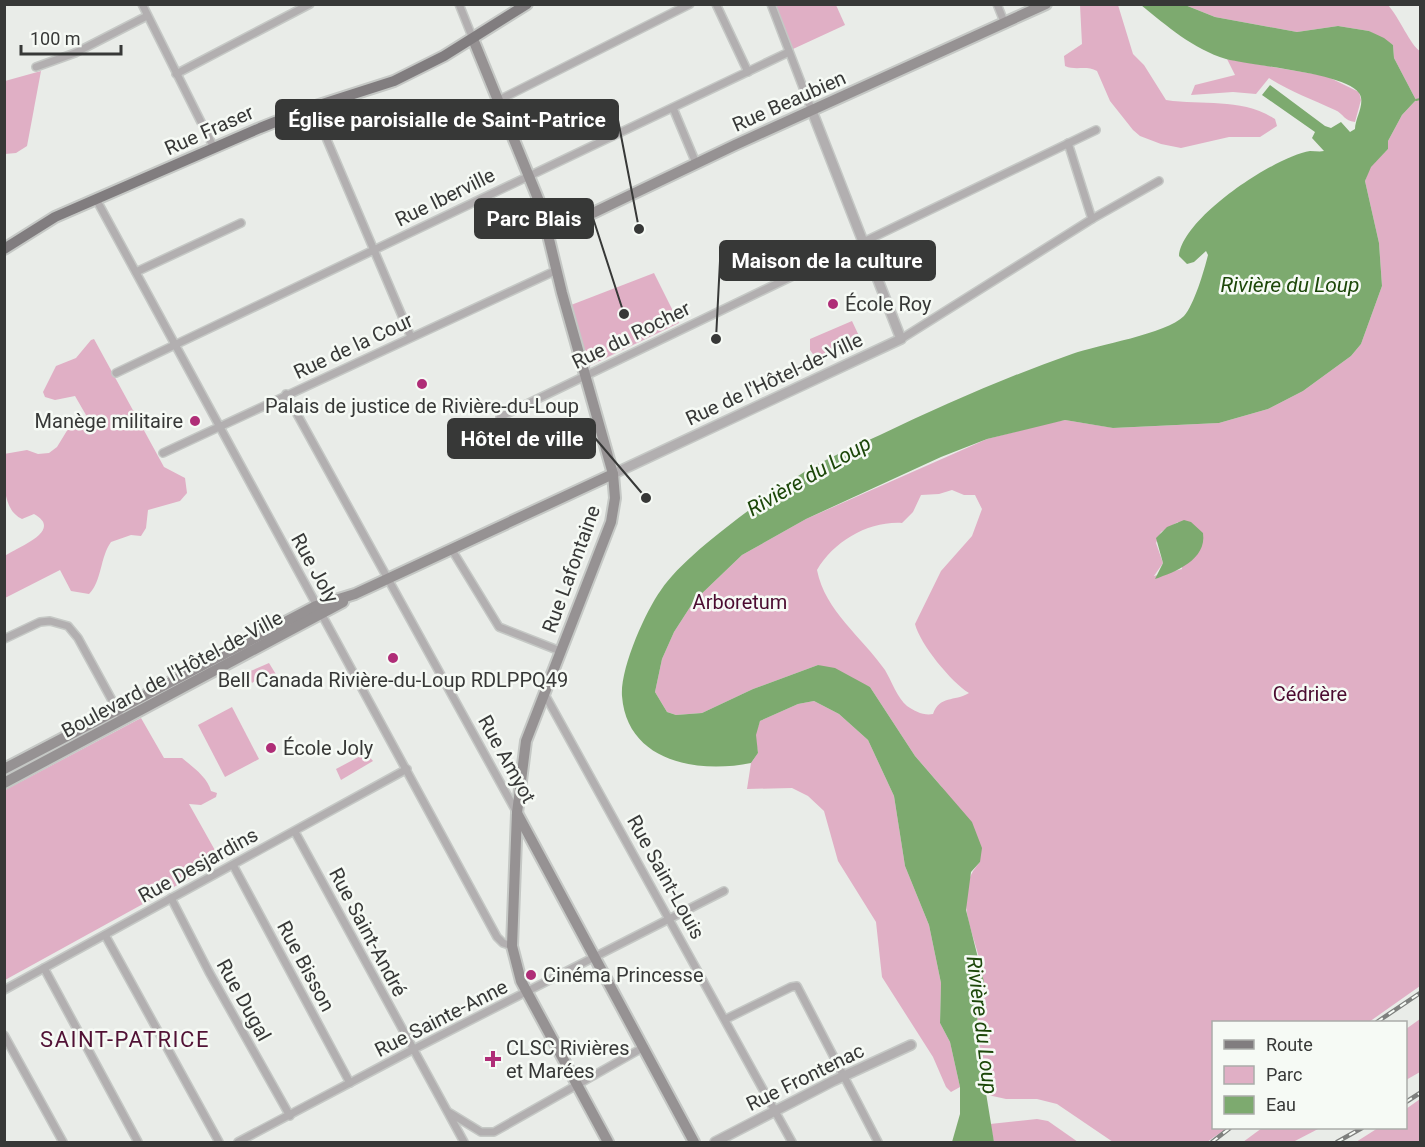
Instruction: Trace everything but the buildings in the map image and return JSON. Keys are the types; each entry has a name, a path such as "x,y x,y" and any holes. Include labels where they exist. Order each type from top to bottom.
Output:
{"main road":[{"name":"Rue Fraser","path":"4,249 38,226 214,148 313,107 394,81 473,39 527,4"},
{"name":"Rue Beaubien","path":"549,234 696,163 1046,4"},
{"name":"Rue Lafontaine","path":"473,39 530,175 549,234 585,376 613,474 615,498 611,522 543,691 526,741 517,813 512,946 516,968 526,993 608,1143"},
{"name":"Rue de l'Hôtel-de-Ville","path":"387,580 613,474"},
{"name":"Boulevard de l'Hôtel-de-Ville","path":"4,769 319,610 387,580"},
{"name":"Boulevard de l'Hôtel-de-Ville","path":"4,783 123,721 319,610"},
{"name":"Rue Amyot","path":"517,813 694,1143"},
{"path":"514,862 517,858 526,855 541,861"}],"street":[{"path":"142,4 214,148"},
{"path":"176,74 310,4"},
{"name":"Rue Lafontaine","path":"459,4 473,39"},
{"path":"499,100 690,4"},
{"path":"716,4 748,72"},
{"path":"771,4 902,339"},
{"path":"997,4 1005,24"},
{"path":"36,67 75,53 147,16"},
{"name":"Rue Iberville","path":"116,373 789,52"},
{"path":"313,107 411,337"},
{"path":"673,108 696,163"},
{"name":"Rue du Rocher","path":"500,417 1096,130"},
{"path":"1068,143 1092,219"},
{"name":"Rue de l'Hôtel-de-Ville","path":"613,474 902,339 1092,219 1159,181"},
{"name":"Rue Joly","path":"96,200 217,426 489,921 502,942 512,946"},
{"path":"136,272 241,223"},
{"name":"Rue de la Cour","path":"163,453 557,270"},
{"name":"Rue Amyot","path":"286,394 517,813"},
{"path":"452,550 499,627 560,651"},
{"path":"4,639 40,622 50,621 68,626 78,638 123,721"},
{"name":"Rue Saint-Louis","path":"543,691 726,1019 792,1143"},
{"name":"Rue Desjardins","path":"4,990 407,769"},
{"name":"Rue Saint-André","path":"295,832 464,1143"},
{"name":"Rue Bisson","path":"233,865 350,1083"},
{"name":"Rue Sainte-Anne","path":"238,1143 412,1050 724,891"},
{"name":"Rue Dugal","path":"171,898 209,972 290,1116"},
{"path":"105,935 219,1143"},
{"path":"44,968 138,1143"},
{"path":"726,1019 795,986 878,1143"},
{"path":"4,1035 63,1143"},
{"name":"Rue Frontenac","path":"715,1143 775,1110 911,1045"},
{"path":"447,1112 481,1132 490,1133 501,1130 644,1047"}],"green space":[{"path":"775,5 836,5 845,25 793,49"},
{"path":"1080,5 1118,5 1133,54 1144,65 1166,100 1249,108 1275,119 1277,126 1260,137 1229,137 1181,148 1140,136 1110,101 1097,71 1065,66 1064,56 1082,44"},
{"path":"1185,5 1388,5 1420,51 1420,986 1370,1021 1212,1021 1212,1129 1226,1129 1207,1142 1113,1142 1057,1104 1037,1099 1006,1099 988,1095 977,1019 983,981 966,905 966,890 980,862 941,786 915,756 870,687 818,665 753,689 702,713 676,715 667,712 655,692 662,659 674,632 694,601 742,555 806,519 987,439 1049,423 1065,420 1114,428 1219,423 1268,409 1303,391 1351,356 1361,344 1382,286 1379,243 1365,181 1370,167 1388,149 1388,141 1402,115 1416,100 1394,58 1393,45 1369,31 1338,26 1297,32 1215,17","holes":["952,490 964,495 975,495 982,509 972,536 941,571 915,624 923,642 937,662 969,693 944,701 939,704 933,714 919,713 904,703 885,670 836,611 821,585 817,570 833,550 854,535 877,525 902,523 913,512 921,495 939,494","1178,522 1182,569 1154,576 1163,563 1156,543 1161,532"]},
{"path":"1227,59 1326,76 1359,92 1361,100 1355,122 1269,78 1256,94 1233,92 1191,95 1195,85 1235,75"},
{"path":"41,71 27,146 16,153 5,154 5,81"},
{"path":"654,273 679,323 589,366 571,305"},
{"path":"852,321 859,336 857,344 818,361 810,350 810,339"},
{"path":"94,339 164,467 185,478 187,493 180,501 148,510 146,528 141,536 131,535 111,542 89,594 71,591 60,570 5,598 5,556 35,538 44,527 42,520 34,514 22,519 10,507 5,490 4,454 27,450 38,454 49,453 57,447 68,429 85,422 86,415 75,396 55,400 45,397 43,392 56,366 76,358"},
{"path":"269,663 277,676 268,681 264,674 252,683 246,673"},
{"path":"814,701 839,714 868,740 894,796 905,866 929,925 941,983 940,1023 950,1042 960,1087 951,1092 946,1087 933,1057 882,977 876,922 838,861 824,811 808,796 792,788 747,789 751,763 758,753 755,735 760,721 798,704"},
{"path":"232,707 259,759 225,777 198,725"},
{"path":"141,718 164,758 182,758 203,777 211,791 217,793 216,797 201,805 189,804 221,861 5,980 5,790"},
{"path":"366,753 373,761 341,780 336,769"},
{"path":"1420,1019 1420,1072 1407,1079 1407,1028"},
{"path":"1420,1099 1420,1142 1356,1142 1376,1129 1407,1129 1407,1108"},
{"path":"1037,1119 1048,1121 1078,1142 994,1142 990,1124"},
{"path":"1261,1129 1318,1129 1293,1142 1243,1142"}],"water":[{"name":"Rivière du Loup","path":"1141,5 1185,5 1215,17 1297,32 1338,26 1369,31 1393,45 1394,58 1416,100 1402,115 1388,141 1388,149 1371,167 1365,181 1379,243 1382,286 1361,344 1351,356 1303,391 1268,409 1219,423 1113,428 1065,420 987,439 941,457 806,519 742,555 694,601 674,632 662,659 655,692 667,712 676,715 702,713 753,689 818,665 835,668 870,687 915,756 972,822 982,848 980,862 971,872 966,910 984,982 977,1004 978,1044 994,1142 952,1142 960,1114 960,1087 950,1042 940,1023 941,983 929,925 905,866 894,796 868,740 839,714 814,701 798,704 760,721 756,735 758,753 751,763 730,766 688,764 668,758 651,749 637,736 627,718 622,685 629,656 641,626 661,590 672,576 704,545 795,478 837,455 999,382 1072,354 1162,328 1184,316 1195,296 1208,255 1206,251 1194,262 1187,264 1179,256 1184,241 1196,224 1232,192 1275,165 1310,151 1324,151 1312,138 1315,132 1262,95 1270,85 1325,126 1331,128 1341,122 1350,132 1355,129 1361,97 1350,86 1318,75 1239,62 1214,55 1181,36"},
{"path":"1184,520 1191,522 1203,533 1200,551 1188,564 1155,579 1163,563 1156,538 1167,527"}],"waterway":[{"path":"1416,100 1420,99"}],"railway":[{"path":"1378,1021 1420,993"},
{"path":"1407,1101 1420,1093"},
{"path":"1212,1142 1229,1129"},
{"path":"1337,1142 1360,1129"}],"place":[{"name":"Église paroisialle de Saint-Patrice","path":"639,229"},
{"name":"École Roy","path":"833,304"},
{"name":"Parc Blais","path":"624,314"},
{"name":"Maison de la culture","path":"716,339"},
{"name":"Palais de justice de Rivière-du-Loup","path":"422,384"},
{"name":"Manège militaire","path":"195,421"},
{"name":"Hôtel de ville","path":"646,498"},
{"name":"Bell Canada Rivière-du-Loup RDLPPQ49","path":"393,658"},
{"name":"École Joly","path":"271,748"},
{"name":"Cinéma Princesse","path":"531,975"},
{"name":"CLSC Rivières et Marées","path":"493,1059"}],"district":[{"name":"SAINT-PATRICE","path":"125,1039"}],"park label":[{"name":"Arboretum","path":"740,602"},
{"name":"Cédrière","path":"1310,694"}]}
